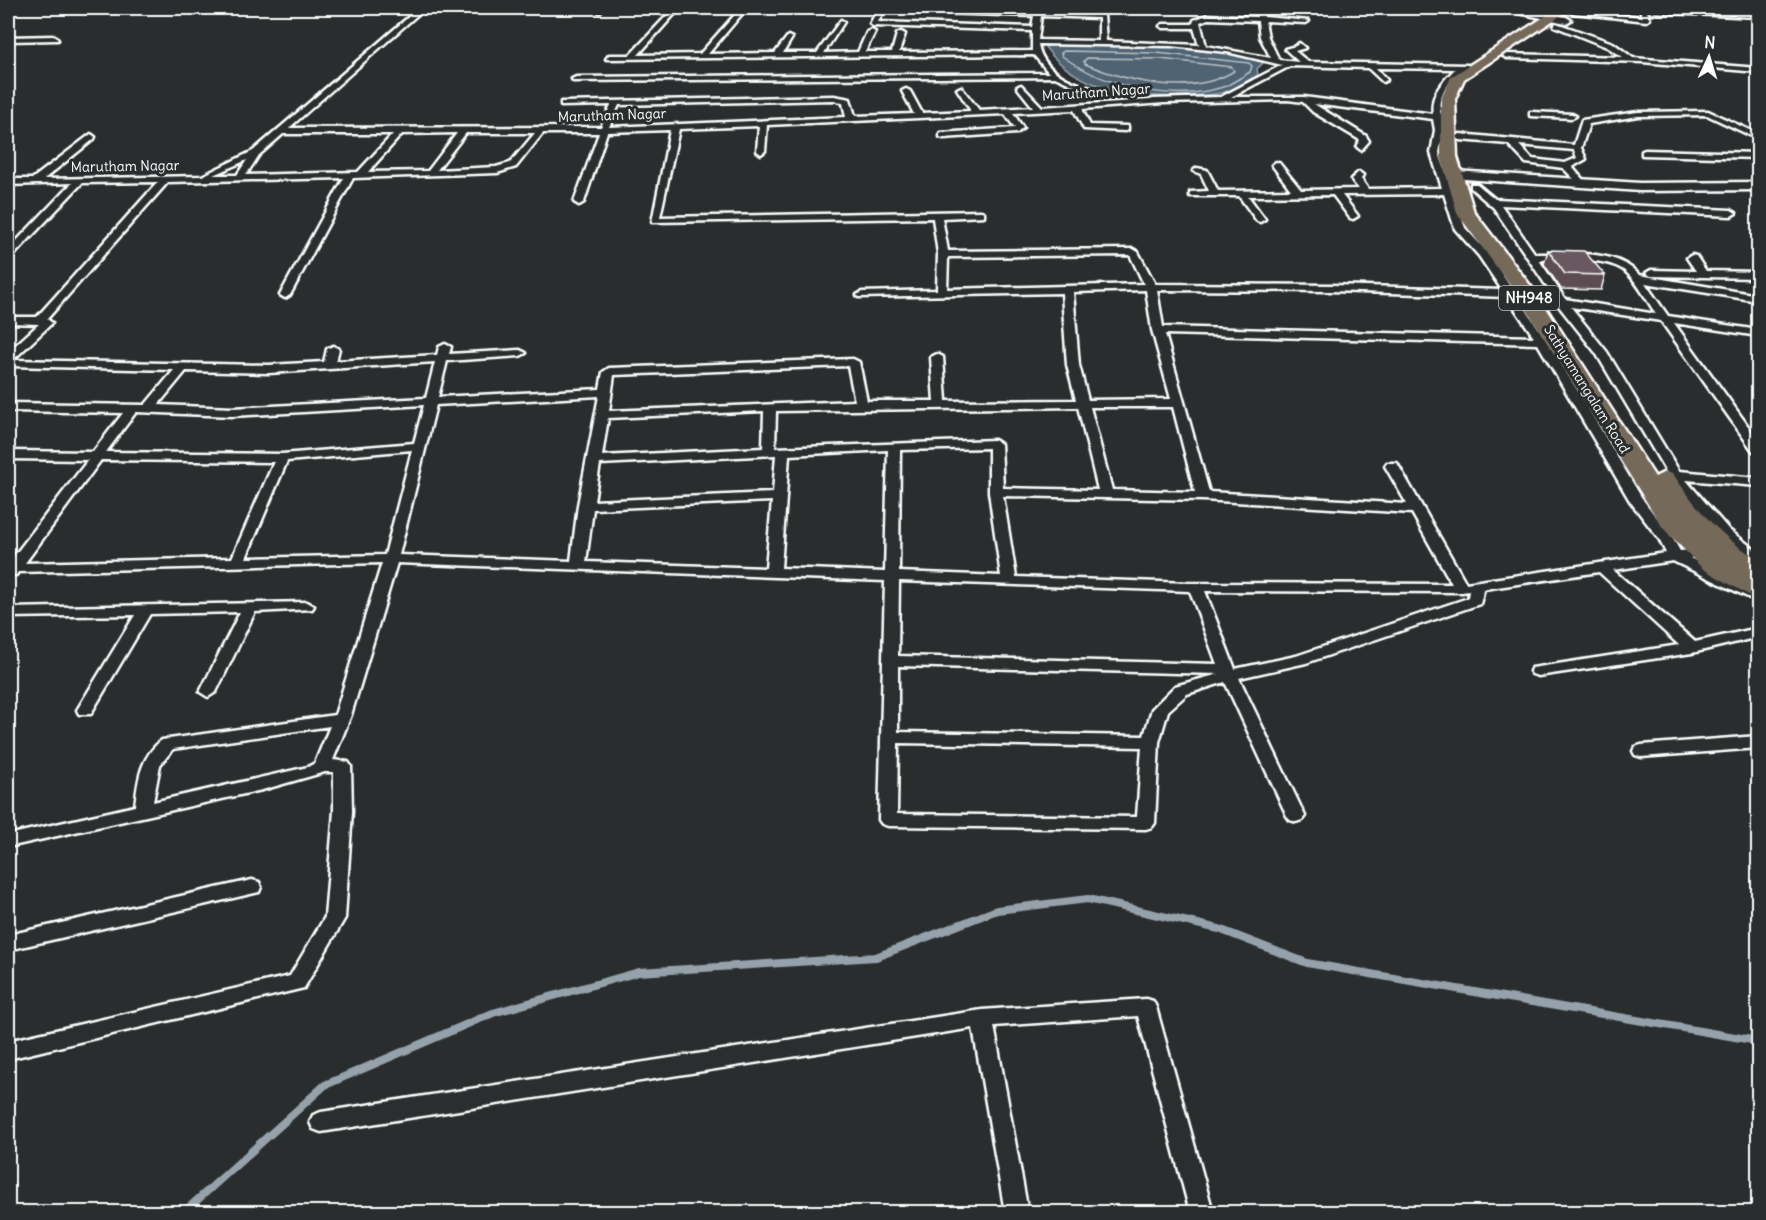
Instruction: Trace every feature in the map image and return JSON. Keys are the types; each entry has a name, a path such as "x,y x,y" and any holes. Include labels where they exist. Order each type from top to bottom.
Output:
{"highway":[{"name":"NH948","path":"1566,15 1507,56 1473,76 1461,100 1462,182 1483,215 1555,301 1681,504 1724,549 1758,570"},
{"name":"Sathyamangalam Road","path":"1566,15 1494,56 1466,67 1458,77 1448,99 1443,118 1449,157 1462,182 1466,213 1672,523 1712,564 1758,589"}],"main road":[{"path":"1500,8 1566,15"},
{"path":"1462,182 1580,183 1640,187 1758,186"},
{"path":"1462,182 1625,189 1640,187"}],"street":[{"path":"238,177 256,153 422,8"},
{"path":"633,56 677,8"},
{"path":"702,56 744,8"},
{"path":"842,8 1101,12 1103,43"},
{"path":"882,8 873,24 970,34 1036,29"},
{"path":"1237,8 1271,8"},
{"path":"1259,9 1264,37 1276,61"},
{"path":"1566,15 1647,19 1644,10 1758,15"},
{"path":"1039,11 1035,42 1038,57 1056,75 1090,91 1161,102 1291,95 1304,99 1443,118"},
{"path":"1566,15 1630,59"},
{"path":"1203,47 1196,21 1207,17 1306,21"},
{"path":"820,54 842,22"},
{"path":"1171,44 1162,22 1198,26"},
{"path":"861,54 871,32"},
{"path":"895,54 901,34"},
{"path":"967,53 970,34"},
{"path":"8,39 55,38"},
{"path":"778,55 788,38"},
{"path":"1035,42 1171,44 1227,50 1289,64 1466,67"},
{"path":"1299,45 1301,48 1289,49 1306,64"},
{"path":"609,57 702,56 746,66 778,55 1037,53"},
{"path":"1507,56 1630,59 1758,70"},
{"path":"1221,99 1289,64"},
{"path":"1369,64 1383,80"},
{"path":"576,79 746,66 1056,75"},
{"path":"1021,87 1039,112"},
{"path":"961,89 977,113"},
{"path":"906,91 919,116"},
{"path":"564,104 834,98 847,101 851,119"},
{"path":"1304,99 1316,110 1363,138 1365,141 1360,147"},
{"name":"Marutham Nagar","path":"8,182 430,174 497,170 513,165 541,130 604,130 1007,111 1039,112 1161,102"},
{"path":"579,202 616,103"},
{"path":"1077,108 1087,127 1125,128"},
{"path":"943,135 1017,130 1019,128 1007,111"},
{"path":"1533,114 1569,114 1585,122 1638,114 1708,113 1758,137"},
{"path":"1511,142 1529,161 1566,166 1582,159 1577,148 1585,122"},
{"path":"761,151 763,123"},
{"path":"675,127 655,220 981,213"},
{"path":"280,131 541,130"},
{"path":"285,295 355,175 400,131"},
{"path":"430,174 463,131"},
{"path":"35,181 91,137"},
{"path":"1460,137 1577,148"},
{"path":"199,178 256,153"},
{"path":"1645,153 1758,156"},
{"path":"1276,165 1299,194"},
{"path":"1566,166 1580,183"},
{"path":"1197,171 1204,172 1216,195"},
{"path":"1359,175 1356,179 1365,192"},
{"path":"40,320 165,179"},
{"path":"8,255 79,180"},
{"path":"1193,194 1365,192 1462,182 1492,202 1531,257 1555,301 1600,352 1675,475 1702,510 1724,533 1758,558"},
{"path":"1336,193 1353,216"},
{"path":"1243,195 1260,219"},
{"path":"1492,202 1731,213"},
{"path":"937,215 943,254 942,291"},
{"path":"943,254 1133,252 1151,288 1158,330 1203,496"},
{"path":"1531,257 1614,262 1635,275 1758,298"},
{"path":"1692,258 1703,274"},
{"path":"1635,275 1758,275"},
{"path":"1635,275 1758,448"},
{"path":"1067,288 1073,365 1106,494"},
{"path":"862,295 1067,288 1331,288 1520,296 1758,333"},
{"path":"1520,296 1542,340 1636,501 1666,538 1675,556 1758,598"},
{"path":"8,320 40,320 46,323 8,358"},
{"path":"1158,330 1542,340"},
{"path":"329,366 333,349"},
{"path":"322,766 341,719 391,559 443,352"},
{"path":"8,363 269,369 329,366 443,352 520,353"},
{"path":"938,357 940,404"},
{"path":"578,566 585,505 609,372 853,362 862,405"},
{"path":"149,408 183,367"},
{"path":"8,407 149,408 232,412 604,392"},
{"path":"601,415 862,405 1177,403"},
{"path":"770,407 776,451 778,497 773,572"},
{"path":"10,571 132,409"},
{"path":"594,460 894,446 995,444 996,492 1009,580"},
{"path":"8,455 282,458 420,446"},
{"path":"894,446 888,820 1146,822 1151,742 1160,710 1181,690 1229,672"},
{"path":"237,563 282,458"},
{"path":"891,661 1229,672 1300,660 1475,601 1470,587 1392,466"},
{"path":"1675,475 1758,482"},
{"path":"996,492 1203,496 1418,509"},
{"path":"585,505 778,497"},
{"path":"10,571 391,559 1196,587 1470,587 1724,549"},
{"path":"1602,567 1692,648"},
{"path":"1196,587 1229,672 1296,816"},
{"path":"8,613 307,606"},
{"path":"208,692 250,607"},
{"path":"85,710 145,610"},
{"path":"1538,671 1692,648 1758,633"},
{"path":"143,811 152,758 158,750 168,744 341,719"},
{"path":"890,737 1151,742"},
{"path":"1641,752 1758,742"},
{"path":"8,841 314,771 322,766 342,766 343,811 334,918 297,982 8,1050"},
{"path":"8,943 252,887"},
{"path":"321,1122 982,1017 1146,1007 1202,1212"},
{"path":"982,1017 1017,1212"}],"water":[{"path":"1054,45 1182,47 1224,52 1264,62 1257,69 1258,75 1222,93 1156,96 1114,90 1076,75 1045,47"}],"building":[{"path":"1548,250 1584,251 1605,275 1565,274"}],"waterway":[{"path":"184,1212 325,1085 493,1013 639,972 876,957 997,910 1088,899 1219,929 1307,963 1758,1041"}]}
